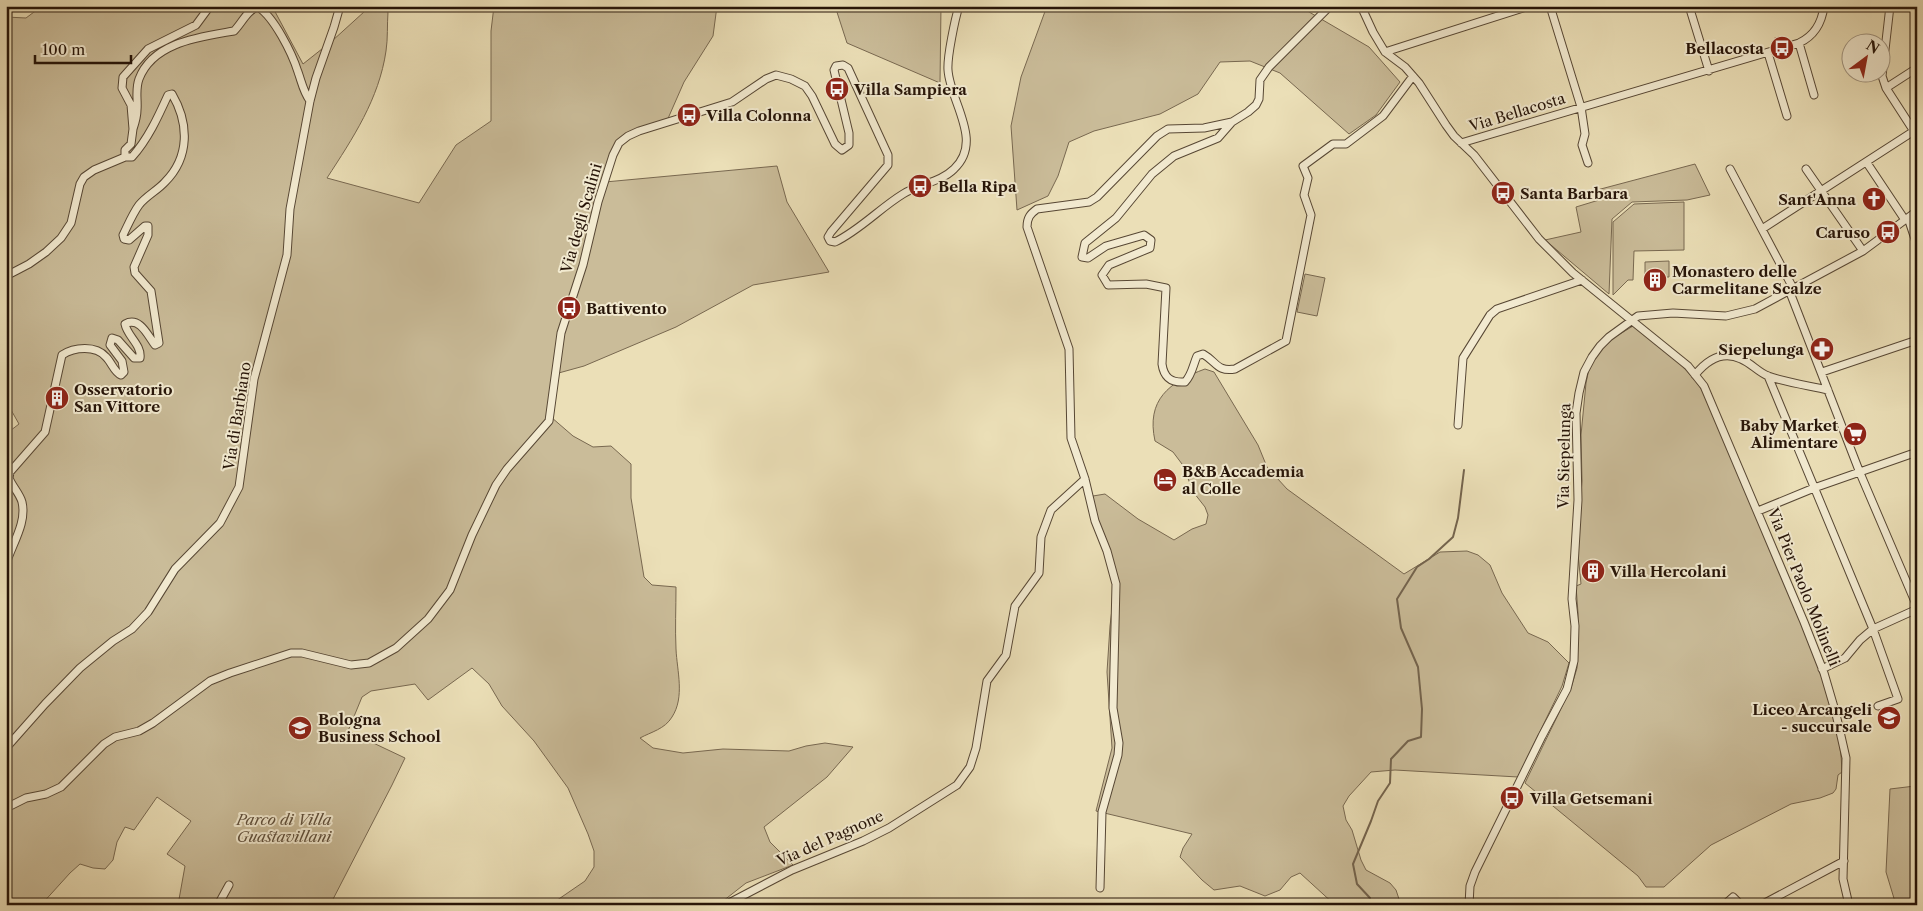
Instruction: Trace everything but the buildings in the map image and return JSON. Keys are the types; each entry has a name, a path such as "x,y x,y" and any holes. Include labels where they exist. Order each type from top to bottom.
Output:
{"street":[{"path":"134,129 131,105 122,88 123,77 148,49 196,25 210,6"},
{"path":"125,156 126,150 131,144 134,129 137,109 136,92 139,79 148,64 161,51 179,43 234,31 251,9 258,6 265,11 283,41 298,71 303,92 310,101"},
{"name":"Via di Barbiano","path":"6,748 44,704 80,668 113,641 132,629 148,612 175,569 220,523 239,488 254,379 287,255 290,209 310,101 340,6"},
{"name":"Via degli Scalini","path":"6,808 26,798 46,794 61,787 104,744 115,737 139,731 153,723 202,686 221,676 297,652 333,662 362,665 378,660 406,640 428,619 446,597 491,493 507,469 549,421 561,333 583,265 598,202 613,155 620,143 628,136 639,131 732,102 766,79 776,75 791,79 805,86 812,96 835,144 842,150 849,145 849,134 834,70 836,66 843,65 848,68 888,155 888,165 831,232 828,237 830,241 835,242 902,195 953,171 963,160 966,144 964,123 949,83 948,67 959,6"},
{"path":"1330,6 1268,67 1260,80 1259,99 1256,105 1232,122 1218,138 1174,156 1152,174 1116,218 1086,243 1082,257 1088,258 1106,246 1144,235 1151,240 1150,248 1109,265 1102,275 1108,285 1146,284 1166,288 1162,364 1163,371 1169,379 1175,383 1185,382 1190,377 1197,356 1203,354 1212,359 1220,369 1235,369 1286,341 1312,215 1304,195 1308,178 1303,166 1333,144 1346,144 1383,116 1413,76"},
{"path":"1361,6 1385,52 1529,6"},
{"path":"1550,6 1581,107"},
{"path":"1689,6 1709,71"},
{"name":"Via Bellacosta","path":"1461,143 1799,43 1815,31 1822,19 1824,6"},
{"path":"1762,229 1916,132 1886,88 1882,76 1890,6"},
{"path":"1799,43 1814,95"},
{"name":"Via Pier Paolo Molinelli","path":"1385,52 1405,67 1413,76 1426,92 1446,125 1474,155 1539,239 1582,280 1669,350 1704,386 1758,511 1822,669 1836,714 1846,758 1843,879 1850,905"},
{"path":"1768,53 1786,116"},
{"path":"1886,88 1917,68"},
{"path":"6,276 29,264 61,238 71,223 80,184 84,177 94,170 125,156 132,157 142,146 160,114 168,95 172,94 184,127 185,148 178,167 166,181 139,205 123,235 124,239 129,240 148,226 148,235 134,268 135,273 151,291 159,343 154,345 147,331 136,322 125,324 141,354 140,358 134,358 118,340 112,338 110,344 122,360 124,372 121,375 118,374 106,356 91,349 78,349 62,355 45,432 10,472 9,478 20,497 23,509 21,525 6,564"},
{"name":"Via Bellacosta","path":"1581,107 1585,134 1582,145 1588,163"},
{"path":"1100,888 1102,812 1118,755 1119,743 1113,708 1116,584 1107,551 1095,521 1085,479 1071,438 1068,349 1027,227 1027,220 1037,209 1089,202 1097,197 1157,136 1168,129 1204,128 1232,122"},
{"path":"1866,163 1906,219 1917,245"},
{"path":"1730,169 1793,288 1791,295 1860,472 1916,607 1873,629 1860,640 1845,658 1822,669"},
{"path":"1806,169 1863,251"},
{"name":"Via Siepelunga","path":"1469,905 1470,886 1475,872 1567,689 1571,673 1575,626 1572,599 1578,500 1576,414 1584,372 1592,357 1600,346 1632,320 1645,314 1673,313 1720,316 1746,313 1863,251 1917,211"},
{"path":"1458,425 1463,358 1490,315 1497,309 1582,280"},
{"path":"1822,372 1917,340"},
{"path":"1695,375 1705,363 1717,356 1730,355 1742,359 1768,376 1828,390"},
{"path":"1768,376 1873,629 1898,699 1878,706"},
{"path":"1758,511 1814,488 1917,452"},
{"name":"Via del Pagnone","path":"725,905 792,870 863,841 889,828 957,785 970,767 976,748 987,681 1006,655 1015,606 1039,573 1041,538 1051,510 1085,479"},
{"path":"1761,905 1844,861"},
{"path":"218,905 228,885"},
{"path":"1724,905 1733,897 1741,905"}],"green space":[{"name":"Parco di Villa Guastavillani","path":"42,6 272,6 303,64 365,11 373,6 379,6 388,12 387,41 383,69 364,118 327,178 419,203 456,145 491,121 491,31 494,6 717,6 713,36 684,82 666,123 627,136 614,152 605,182 777,166 787,202 829,272 753,285 676,327 584,366 555,374 551,417 573,436 593,447 611,446 631,464 631,498 644,577 652,585 676,587 678,701 672,717 666,724 640,738 653,748 683,753 723,749 789,751 825,743 853,747 827,777 764,827 770,842 793,865 746,883 718,905 550,905 585,881 594,867 594,851 568,788 534,741 502,706 489,684 472,668 428,700 415,684 371,691 362,697 348,731 405,758 330,905 178,905 185,866 167,854 191,821 157,797 134,830 125,827 117,842 113,860 105,869 80,864 41,905 6,905 6,434 19,424 6,401 6,17 26,18"},
{"path":"835,6 941,6 940,83 847,43"},
{"path":"1047,6 1295,6 1304,9 1369,47 1400,82 1376,115 1349,134 1280,73 1250,61 1220,62 1198,94 1160,114 1094,131 1069,142 1058,176 1048,196 1017,210 1011,126 1021,77"},
{"path":"1695,164 1710,195 1687,200 1632,202 1612,219 1609,294 1545,240 1581,232 1576,207 1599,200 1597,190"},
{"path":"1684,202 1684,250 1634,251 1633,280 1628,280 1613,295 1613,222 1634,204"},
{"path":"1669,261 1669,277 1645,278 1645,262"},
{"path":"1305,274 1325,278 1317,316 1297,312"},
{"path":"1633,326 1670,355 1702,390 1820,671 1835,721 1840,746 1842,772 1838,775 1836,789 1833,793 1820,798 1791,804 1711,845 1664,887 1646,887 1638,876 1525,783 1571,688 1577,668 1578,613 1576,586 1581,584 1577,544 1582,481 1581,435 1586,383 1590,364 1598,352 1615,337"},
{"path":"1205,369 1214,372 1258,445 1267,467 1287,489 1404,574 1440,552 1467,551 1478,555 1490,565 1502,593 1528,633 1548,642 1569,663 1562,686 1518,777 1395,770 1371,772 1349,796 1343,806 1346,820 1352,830 1361,860 1366,870 1390,883 1396,890 1401,905 1335,905 1300,873 1291,877 1280,890 1265,896 1240,886 1214,890 1180,857 1183,848 1192,834 1096,811 1112,748 1107,672 1115,584 1087,497 1105,494 1138,519 1174,540 1192,529 1206,524 1208,515 1205,507 1194,493 1182,464 1173,452 1155,441 1153,427 1157,404 1163,394 1181,380"},
{"path":"1915,786 1917,788 1917,905 1896,905 1886,872 1890,789"}],"waterway":[{"path":"1369,905 1370,898 1357,884 1353,864 1378,801 1390,783 1391,759 1408,741 1421,737 1422,709 1418,667 1401,628 1397,599 1417,567 1429,559 1453,537 1458,518 1464,470"}],"place":[{"name":"Bellacosta","path":"1782,48"},
{"name":"Villa Sampiera","path":"837,89"},
{"name":"Villa Colonna","path":"689,115"},
{"name":"Bella Ripa","path":"920,186"},
{"name":"Santa Barbara","path":"1503,193"},
{"name":"Sant'Anna","path":"1874,199"},
{"name":"Caruso","path":"1888,232"},
{"name":"Monastero delle Carmelitane Scalze","path":"1655,280"},
{"name":"Battivento","path":"569,308"},
{"name":"Siepelunga","path":"1822,349"},
{"name":"Osservatorio San Vittore","path":"57,398"},
{"name":"Baby Market Alimentare","path":"1855,434"},
{"name":"B&B Accademia al Colle","path":"1165,480"},
{"name":"Villa Hercolani","path":"1593,571"},
{"name":"Liceo Arcangeli - succursale","path":"1889,718"},
{"name":"Bologna Business School","path":"300,728"},
{"name":"Villa Getsemani","path":"1512,798"}]}
